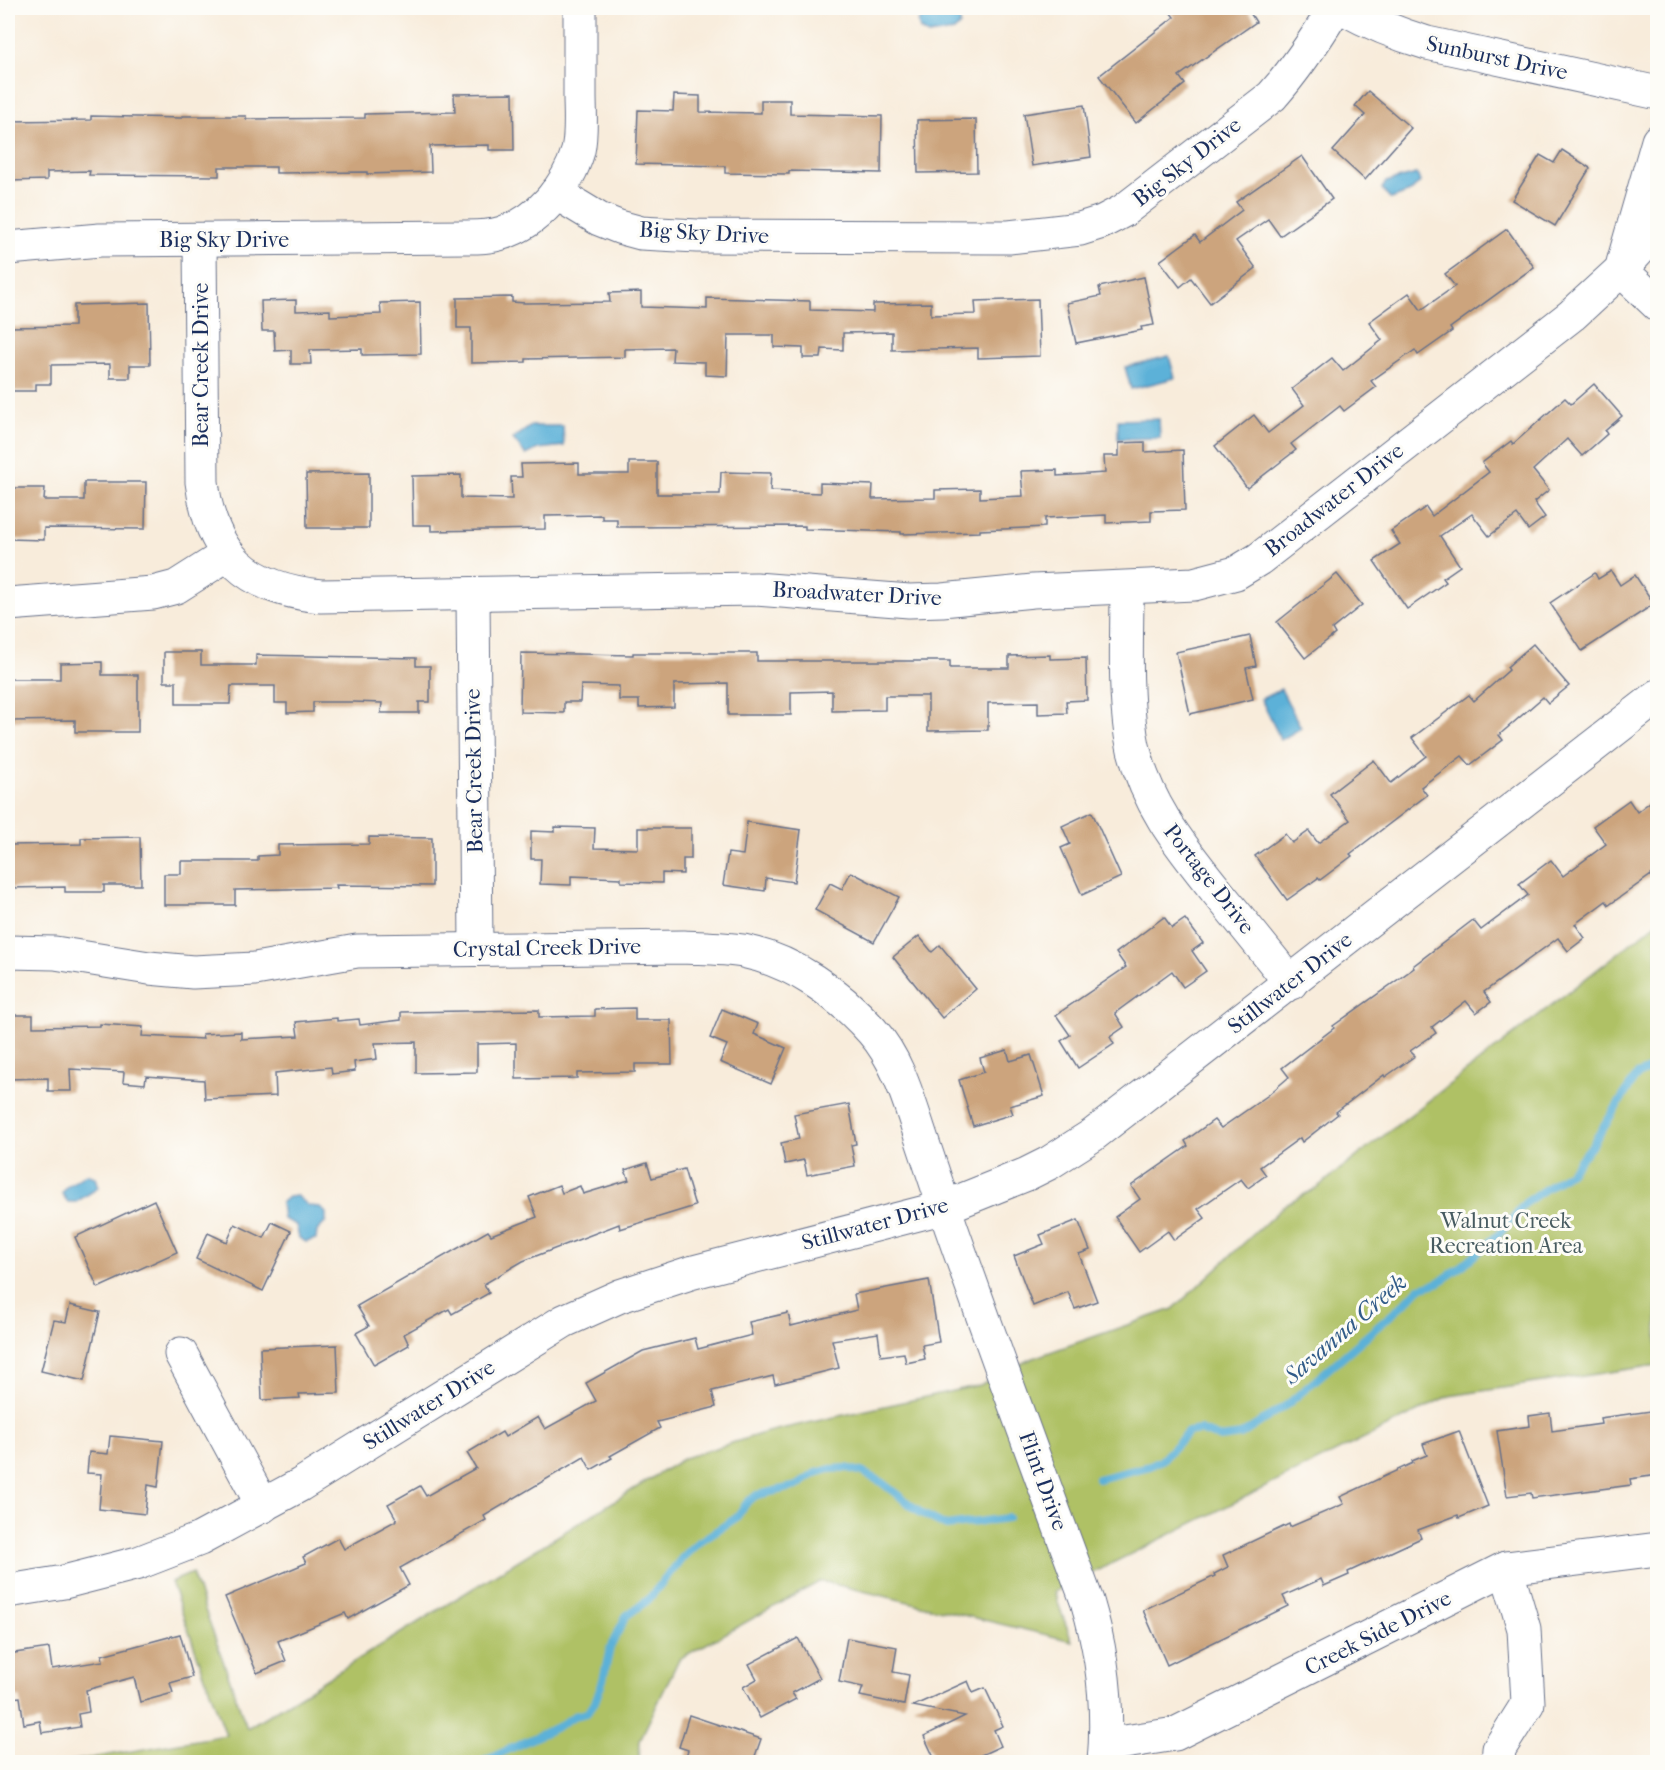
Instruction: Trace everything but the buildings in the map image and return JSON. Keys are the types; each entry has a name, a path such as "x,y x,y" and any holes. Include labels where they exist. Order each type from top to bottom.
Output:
{"street":[{"path":"556,193 567,177 578,148 580,8"},
{"name":"Big Sky Drive","path":"8,248 100,240 200,241 486,236 502,233 521,225 539,211 556,193 599,219 641,233 697,236 1008,237 1080,229 1123,211 1272,96 1311,48 1335,8"},
{"name":"Sunburst Drive","path":"1342,8 1392,32 1427,43 1658,93"},
{"path":"1658,141 1621,270 1658,305"},
{"name":"Broadwater Drive","path":"228,555 262,583 296,593 321,596 756,589 909,601 1203,583 1236,573 1258,559 1572,315 1621,270 1658,229"},
{"name":"Bear Creek Drive","path":"200,241 202,482 209,521 228,555"},
{"path":"8,604 153,593 176,587 228,555"},
{"name":"Portage Drive","path":"1127,588 1128,699 1131,736 1140,772 1156,808 1174,838 1291,983"},
{"name":"Bear Creek Drive","path":"473,595 476,948"},
{"name":"Stillwater Drive","path":"8,1592 64,1582 138,1563 200,1539 263,1506 393,1428 535,1337 590,1308 653,1284 690,1273 945,1207 1049,1163 1093,1135 1658,696"},
{"name":"Crystal Creek Drive","path":"8,952 55,953 149,968 193,972 255,969 357,951 684,946 746,952 767,958 808,977 831,992 874,1033 906,1091 945,1207"},
{"name":"Flint Drive","path":"945,1207 1098,1637 1106,1707 1105,1754"},
{"path":"181,1354 263,1506"},
{"name":"Creek Side Drive","path":"1105,1754 1175,1734 1506,1568 1658,1549"},
{"path":"1498,1762 1499,1749 1528,1703 1524,1629 1506,1568"}],"green space":[{"name":"Walnut Creek Recreation Area","path":"1657,923 1657,1365 1449,1396 1054,1592 1072,1641 821,1581 679,1659 640,1740 639,1762 68,1762 226,1735 171,1582 192,1573 247,1728 684,1458 767,1432 980,1385 1033,1358 1173,1309 1287,1203 1315,1189"}],"water":[{"path":"952,11 960,16 960,25 954,31 928,35 920,30 918,22 923,14"},
{"path":"1417,174 1420,182 1410,192 1391,199 1382,189 1386,182"},
{"path":"1169,356 1175,378 1131,389 1125,367"},
{"path":"1159,419 1160,438 1118,439 1118,420"},
{"path":"531,426 563,426 564,446 538,449 526,455 513,439"},
{"path":"1281,689 1301,728 1281,740 1261,699"},
{"path":"86,1174 95,1177 98,1188 76,1202 68,1202 62,1194 65,1188"},
{"path":"297,1196 309,1206 320,1207 326,1213 326,1222 317,1231 316,1239 306,1242 299,1238 296,1225 283,1219 281,1203 288,1197"}],"waterway":[{"name":"Savanna Creek","path":"1098,1479 1150,1466 1162,1460 1188,1432 1200,1430 1220,1438 1241,1435 1288,1404 1405,1303 1419,1288 1438,1283 1461,1267 1500,1233 1525,1203 1570,1172 1590,1148 1637,1075 1658,1066"},
{"name":"Savanna Creek","path":"482,1762 557,1727 574,1716 587,1713 595,1702 603,1680 610,1648 626,1616 648,1600 682,1558 699,1542 736,1518 748,1501 757,1495 797,1486 816,1473 847,1468 862,1472 881,1482 921,1513 946,1526 1008,1518"}]}
